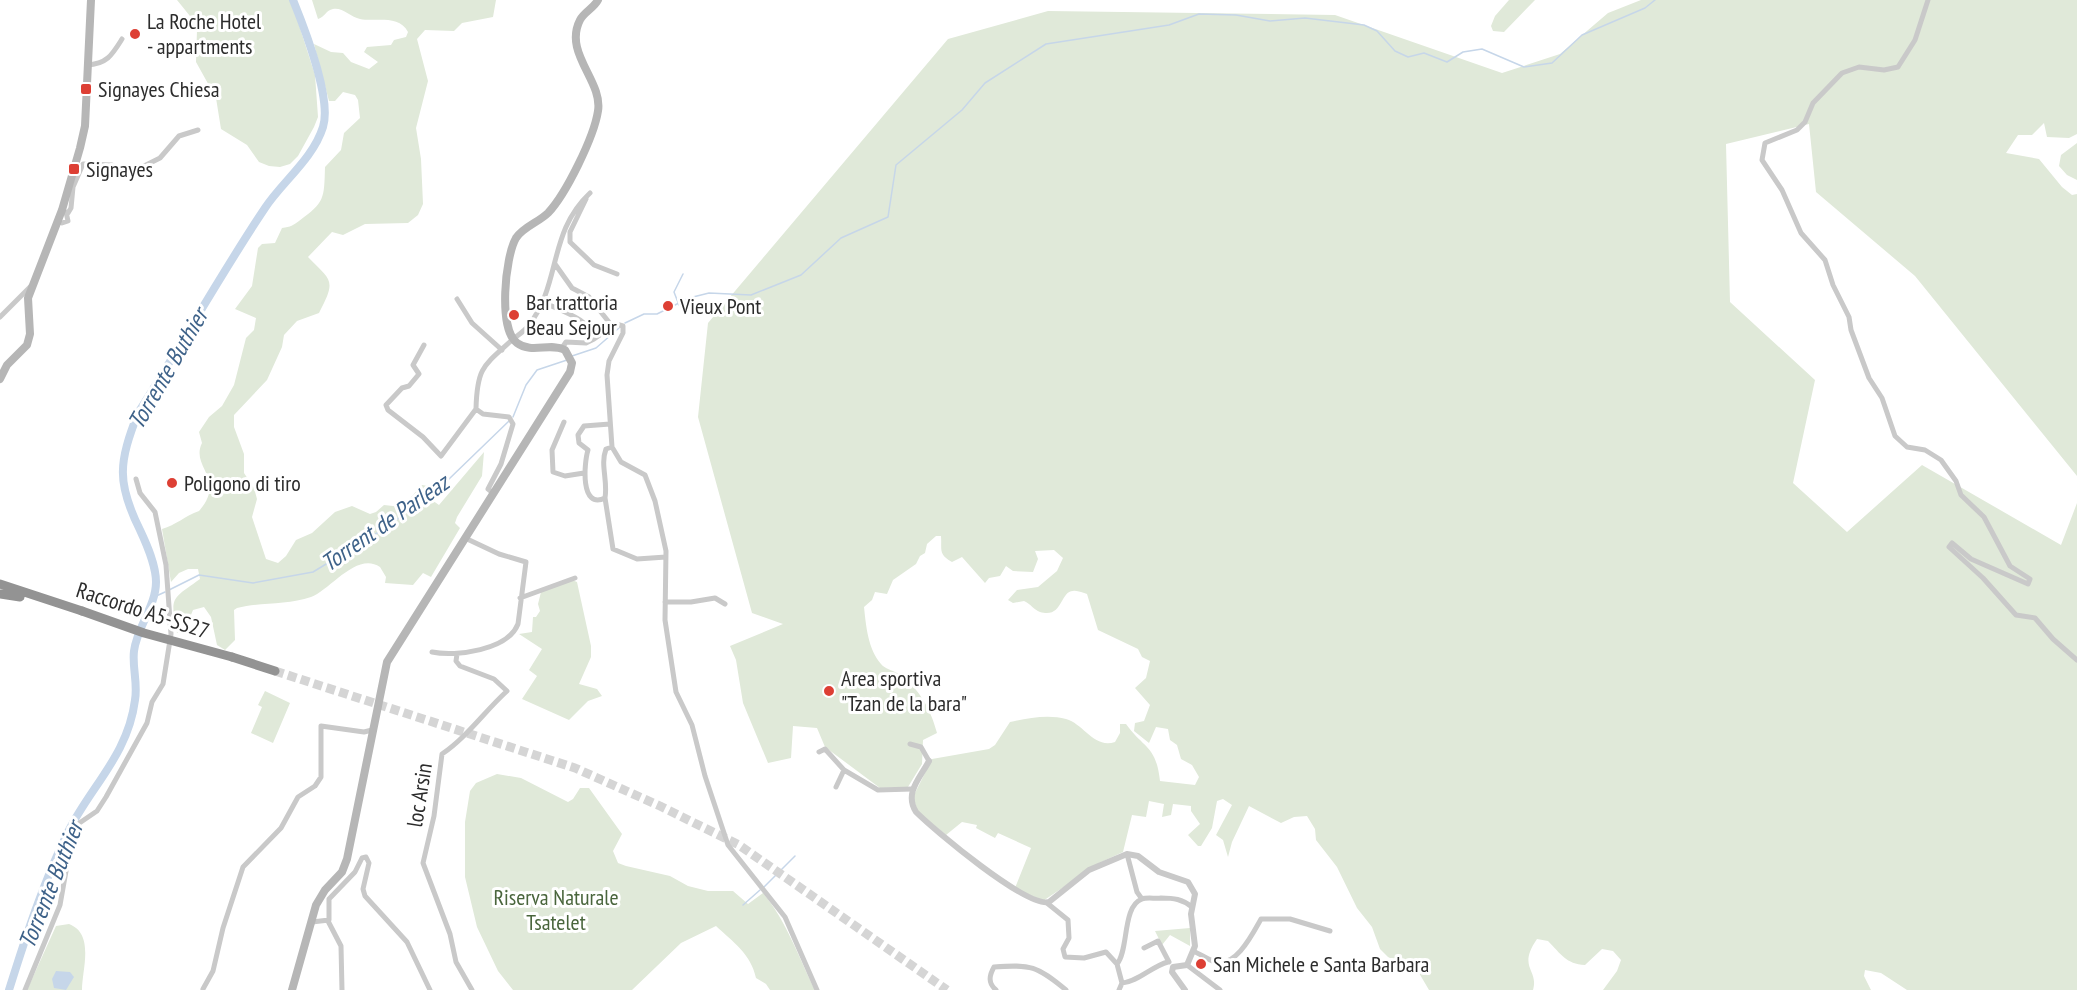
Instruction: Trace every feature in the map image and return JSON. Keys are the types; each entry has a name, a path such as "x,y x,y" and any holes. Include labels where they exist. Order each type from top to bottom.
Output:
{"highway":[{"name":"Raccordo A5-SS27","path":"0,584 153,636 274,671"},
{"path":"0,594 40,598"}],"main road":[{"path":"0,379 4,369 23,351 29,340 26,307 32,284 57,221 65,211 85,126 91,0"},
{"path":"292,990 321,895 345,868 387,662 570,372 571,358 562,348 526,348 513,339 504,314 515,240 547,214 563,192 597,114 597,98 577,47 576,38 580,20 598,0"}],"street":[{"path":"1928,0 1915,40 1898,67 1884,70 1859,67 1842,73 1813,104 1805,122 1797,130 1765,143 1761,160 1782,190 1801,233 1825,260 1833,285 1849,317 1851,330 1869,378 1882,398 1895,436 1907,447 1925,450 1941,460 1956,482 1961,495 1984,517 2010,566 2030,579 2028,584 1988,568 1952,543 1948,547 1998,593 2010,610 2016,615 2036,618 2053,639 2077,660"},
{"path":"87,65 99,64 108,60 122,39"},
{"path":"65,211 71,208 73,187 83,164 112,165 132,172 160,158 179,136 198,130"},
{"path":"424,345 413,365 419,374 409,386 402,388 386,405 388,410 423,437 441,456 476,409 478,376 486,364 530,324 555,264 566,223 590,193 573,224 570,242 594,265 616,274"},
{"path":"555,264 572,288 589,297 612,326"},
{"path":"0,317 32,284"},
{"path":"457,299 472,323 502,350"},
{"path":"541,301 583,323 591,330 594,339"},
{"path":"562,348 566,342 585,343 619,323 624,329 609,361 607,375 612,447 618,459 641,472 648,480 666,560 664,602 676,692 692,725 705,776 728,845 785,917 817,990"},
{"path":"476,409 483,414 511,419 501,464 488,489 493,493"},
{"path":"564,422 552,450 553,472 565,476 584,473"},
{"path":"605,498 599,500 588,494 584,473 588,450 579,443 578,435 584,426 610,424"},
{"path":"612,447 606,449 603,456 608,480 605,498 613,549 637,559 666,560"},
{"path":"25,990 57,912 72,837 78,824 97,811 106,797 147,723 154,695 163,684 171,634 166,599 164,546 154,512 136,487 136,479"},
{"path":"432,651 457,654 485,650 513,632 518,624 526,562 500,554 465,538"},
{"path":"520,598 575,578"},
{"path":"664,602 691,602 715,597 725,604"},
{"name":"loc Arsin","path":"457,654 456,661 460,666 494,679 507,691 489,706 459,742 442,754 434,816 423,862 450,934 456,962 472,990"},
{"path":"203,989 213,971 223,928 243,867 281,828 298,797 315,786 321,777 321,726 364,732 372,730"},
{"path":"910,744 921,747 929,761 912,789 912,805 922,818 1021,894 1038,903 1047,903 1089,870 1127,854 1138,856 1159,872 1188,882 1195,894 1192,907 1193,951 1187,965"},
{"path":"819,752 825,749 836,758 844,770 878,790 912,789"},
{"path":"836,787 844,770"},
{"path":"1127,854 1137,892 1142,899"},
{"path":"342,990 341,946 328,921 329,899 344,886 362,858 366,857 369,863 363,889 365,896 407,942 430,990"},
{"path":"1117,964 1122,955 1130,913 1142,899 1178,899 1192,907"},
{"path":"1047,903 1068,920 1069,938 1063,949 1065,957 1084,958 1104,951 1117,964 1122,983 1119,990"},
{"path":"1193,951 1215,962 1227,960 1241,951 1261,919 1290,919 1330,931"},
{"path":"312,922 328,921"},
{"path":"1144,948 1158,941 1171,964 1172,972 1185,990"},
{"path":"1122,983 1131,982 1141,974 1171,964 1187,965 1220,990"},
{"path":"996,990 990,985 992,970 994,967 1008,966 1038,969 1066,990"}],"green space":[{"path":"177,0 291,0 315,75 318,117 298,156 290,164 280,167 259,162 247,145 221,129 216,98 196,62 197,30 194,21"},
{"path":"312,0 496,0 493,17 462,23 454,31 425,30 417,39 428,81 416,128 421,159 423,204 418,215 408,223 365,224 343,235 332,232 308,257 329,281 325,302 319,313 297,321 284,335 282,347 267,380 234,415 234,427 244,454 244,473 254,488 257,499 252,517 266,559 278,563 286,556 296,540 312,533 335,512 352,506 370,514 384,505 402,507 422,485 428,486 429,498 439,505 484,452 482,476 457,517 455,523 460,528 431,577 423,573 413,585 385,583 386,577 380,567 371,563 362,564 344,573 311,597 237,608 234,610 235,640 225,650 217,645 211,617 204,607 193,610 186,627 177,633 175,600 200,579 198,569 188,569 179,573 171,582 162,529 199,511 207,500 210,490 200,459 202,443 199,432 209,417 222,406 234,385 246,338 254,330 256,318 235,309 252,286 258,248 262,244 275,243 282,228 295,224 318,204 323,193 325,167 341,150 344,133 360,118 358,100 355,95 343,92 335,101 329,101 314,44 331,52 343,53 351,62 369,69 378,62 364,52 367,47 391,45 394,40 406,37 408,32 404,26 393,21 360,19 336,9 318,19"},
{"path":"1509,0 1535,0 1504,32 1493,31 1491,26 1495,16"},
{"path":"1641,0 2077,0 2077,134 2069,138 2047,137 2044,123 2032,135 2018,135 2006,153 2039,159 2062,187 2072,195 2077,194 2077,476 1915,276 1816,192 1809,124 1726,144 1730,302 1815,380 1793,483 1847,532 1922,465 2061,545 2077,503 2077,990 1907,990 1881,973 1865,970 1864,976 1871,990 1603,990 1617,971 1621,960 1613,951 1602,949 1585,965 1578,964 1564,958 1548,941 1537,939 1529,956 1534,983 1533,990 1429,990 1419,973 1388,957 1380,949 1372,927 1357,908 1337,867 1316,840 1315,829 1307,816 1294,817 1281,823 1249,806 1232,842 1228,857 1223,840 1216,835 1232,805 1223,799 1217,801 1212,828 1201,846 1198,846 1188,835 1200,824 1191,811 1191,806 1173,804 1171,815 1162,817 1164,804 1149,801 1146,817 1132,815 1123,852 1099,863 1043,901 1015,888 1031,848 998,833 995,838 976,828 977,825 962,822 946,835 918,812 913,797 932,759 989,749 995,745 1010,722 1052,717 1066,719 1095,739 1108,743 1115,742 1120,733 1120,724 1126,724 1156,760 1160,781 1195,785 1199,777 1192,765 1181,759 1177,745 1170,740 1168,729 1156,727 1149,743 1134,731 1135,723 1144,721 1150,705 1135,688 1146,678 1150,661 1142,657 1138,649 1098,630 1087,594 1069,592 1053,612 1047,613 1038,611 1024,601 1013,603 1008,600 1017,590 1038,587 1057,571 1063,558 1054,550 1035,551 1038,559 1033,572 1013,571 1006,566 1000,576 989,578 985,583 962,557 952,562 945,557 942,551 941,536 936,536 927,544 925,553 920,556 916,564 893,580 887,594 875,592 872,600 864,607 868,637 877,658 883,666 897,673 918,692 928,708 937,733 923,740 922,764 908,787 880,788 825,747 817,728 793,726 791,758 768,763 743,703 736,660 730,646 783,624 752,613 698,417 708,323 948,39 1048,11 1335,15 1502,73 1560,54 1608,13"},
{"path":"2077,143 2077,180 2067,175 2059,166 2061,155"},
{"path":"572,580 577,582 591,646 591,657 579,684 597,689 602,696 588,701 569,720 522,699 537,676 529,670 542,649 519,634 532,632 533,617 536,617 540,611 538,604 541,592"},
{"path":"265,691 290,703 273,743 251,733 262,707 258,705"},
{"name":"Riserva Naturale Tsatelet","path":"497,774 521,778 568,802 573,799 580,788 589,788 622,834 613,851 618,863 670,876 688,886 708,891 733,891 748,904 763,893 786,927 815,990 770,990 766,984 756,978 746,955 716,926 681,943 632,990 513,990 498,971 477,927 465,877 465,822 470,791 476,783"},
{"path":"69,924 77,929 85,944 82,990 27,990 56,926"},
{"path":"1190,928 1190,946 1170,935 1162,945 1155,931"}],"water":[{"path":"56,971 70,972 74,977 66,990 54,988 52,979"}],"waterway":[{"name":"Torrente Buthier","path":"9,990 59,850 77,815 117,754 131,720 136,694 134,651 153,600 156,582 151,555 132,513 124,485 124,459 138,413 232,259 272,198 312,150 323,127 324,99 316,63 293,0"},
{"name":"Torrent de Parleaz","path":"625,323 644,314 657,314 689,298 709,293 751,295 801,275 841,238 888,217 896,165 962,110 985,83 1046,44 1169,25 1199,14 1236,15 1270,21 1305,18 1364,25 1377,31 1395,51 1408,57 1424,53 1447,62 1463,52 1482,49 1524,67 1552,63 1582,35 1645,8 1655,0"},
{"path":"683,274 674,292 679,305 697,306"},
{"name":"Torrent de Parleaz","path":"572,356 596,348 619,328"},
{"name":"Torrent de Parleaz","path":"513,417 526,385 537,370 567,360"},
{"name":"Torrent de Parleaz","path":"169,590 199,575 253,583 313,572 387,527 449,479 509,421"},
{"name":"Torrent de Parleaz","path":"154,597 165,592"},
{"path":"764,887 795,856"},
{"path":"743,905 760,890"}],"tunnel":[{"path":"275,671 575,768 660,806 739,845 947,990"}],"place":[{"name":"La Roche Hotel - appartments","path":"135,34"},
{"name":"Signayes Chiesa","path":"86,89"},
{"name":"Signayes","path":"74,169"},
{"name":"Vieux Pont","path":"668,306"},
{"name":"Bar trattoria Beau Sejour","path":"514,315"},
{"name":"Poligono di tiro","path":"172,483"},
{"name":"Area sportiva \"Tzan de la bara\"","path":"829,691"},
{"name":"San Michele e Santa Barbara","path":"1201,964"}]}
